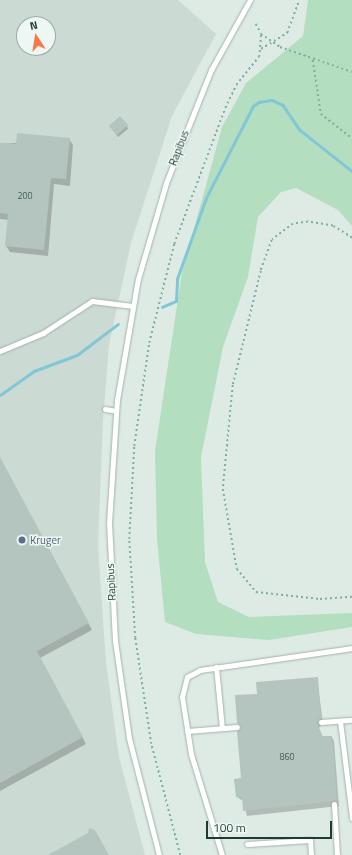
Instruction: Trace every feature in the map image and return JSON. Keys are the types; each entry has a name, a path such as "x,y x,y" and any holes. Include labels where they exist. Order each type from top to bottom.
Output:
{"lane":[{"name":"Rapibus","path":"159,855 129,738 115,641 109,523 116,411 133,306 176,152 218,54 250,0"},
{"path":"0,351 43,333 89,302 102,300 133,306"},
{"path":"105,409 116,411"},
{"path":"222,855 194,765 182,697 184,682 193,672 216,667 352,648"},
{"path":"216,667 222,728"},
{"path":"321,722 352,720"},
{"path":"340,721 352,818"},
{"path":"187,731 237,727"},
{"path":"334,804 337,855"},
{"path":"247,844 310,840 311,855"}],"path":[{"path":"180,855 152,750 135,638 129,539 134,446 157,306 181,221 229,98 261,50 274,42 291,27 299,0"},
{"path":"256,24 261,34 261,50"},
{"path":"261,34 274,42 313,60 352,72"},
{"path":"313,60 321,114 352,138"},
{"path":"352,238 333,226 308,222 293,224 272,240 260,271 233,385 223,489 237,569 256,592 320,599 352,597"}],"shaded area":[{"path":"0,0 178,0 216,34 172,116 131,243 109,345 103,420 98,546 106,663 119,757 145,855 0,855"}],"green space":[{"path":"308,0 352,0 352,226 338,210 296,188 281,192 258,217 248,277 223,347 201,457 205,562 218,602 249,617 352,613 352,627 269,640 196,634 165,622 157,539 155,451 182,272 222,127 246,83 303,36"}],"building":[{"path":"120,116 128,125 117,135 109,126"},
{"path":"17,133 70,138 66,179 51,178 44,250 5,246 8,214 0,213 0,143 16,144"},
{"name":"Kruger","path":"0,457 89,623 37,651 83,737 0,783"},
{"path":"318,677 321,718 317,723 322,736 332,736 337,801 243,811 242,797 236,797 234,779 241,778 237,731 241,727 237,723 235,695 257,694 256,682"},
{"path":"89,828 95,830 109,855 48,855 88,833"}],"waterway":[{"path":"162,307 176,301 177,279 206,198 253,106 259,102 272,100 283,105 300,130 352,171"},
{"path":"0,395 34,371 77,355 118,324"}],"place":[{"name":"Kruger","path":"22,540"}]}
